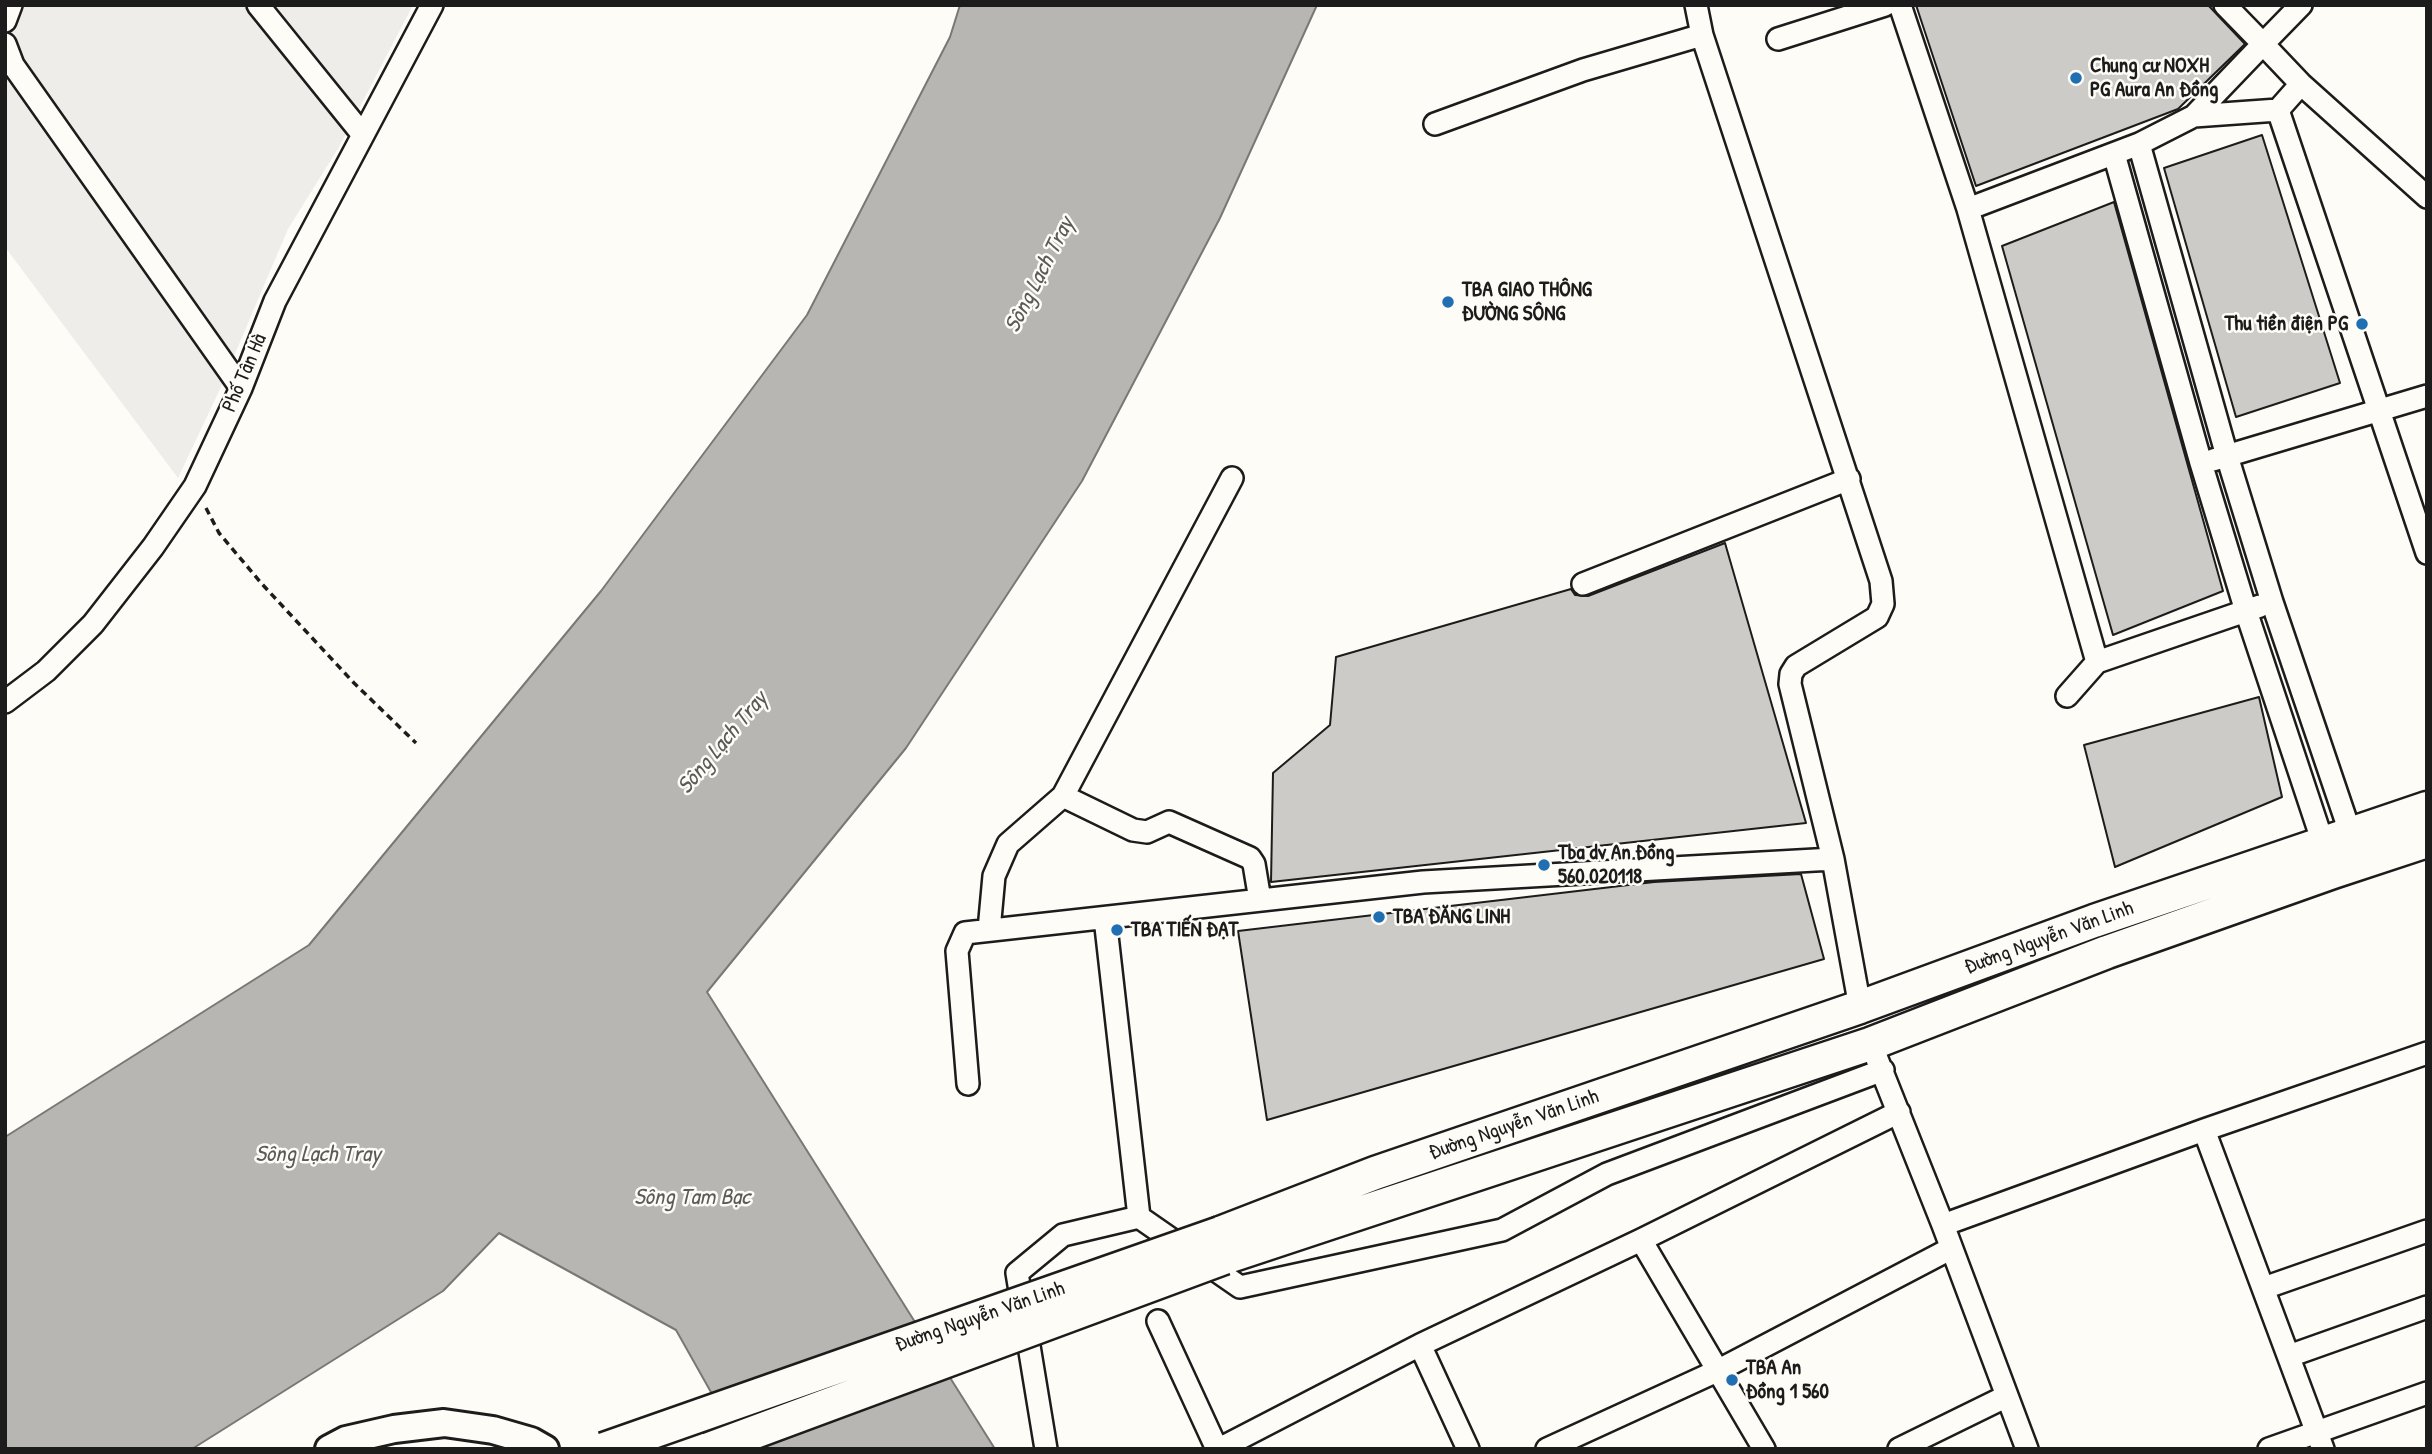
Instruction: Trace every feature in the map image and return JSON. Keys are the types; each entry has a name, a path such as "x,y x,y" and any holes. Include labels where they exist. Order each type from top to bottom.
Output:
{"highway":[{"name":"Đường Nguyễn Văn Linh","path":"604,1449 1222,1245 1876,1057 2107,953 2342,853 2427,808"},
{"name":"Đường Nguyễn Văn Linh","path":"709,1449 1222,1245 1375,1173 1860,1007 2094,921 2342,853 2427,841"}],"main road":[{"path":"329,1449 345,1440 394,1429 444,1423 493,1430 531,1441 545,1449"}],"street":[{"path":"5,21 10,5"},
{"path":"258,5 363,135"},
{"name":"Phố Tân Hà","path":"5,702 46,671 93,624 153,547 195,486 241,388 275,301 432,5"},
{"path":"1696,5 1702,35 1881,581 1883,604 1877,617 1796,666 1791,674 1790,684 1833,859 1860,1007"},
{"path":"1778,39 1885,5"},
{"path":"1900,5 1968,209 2096,662"},
{"path":"2225,5 2301,84 2427,197"},
{"path":"1968,209 2139,144 2194,116 2301,5"},
{"path":"1435,124 1583,70 1702,35"},
{"path":"5,44 13,65 241,388"},
{"path":"2194,116 2278,110 2301,84"},
{"path":"2278,110 2427,553"},
{"path":"2139,144 2342,853"},
{"path":"2114,154 2201,463 2246,611 2342,853"},
{"path":"2201,463 2427,396"},
{"path":"989,930 994,876 1008,844 1063,796 1232,478"},
{"path":"1583,584 1849,479"},
{"path":"2067,696 2096,662 2272,602"},
{"path":"1063,796 1133,830 1147,832 1169,822 1250,858 1254,863 1260,900"},
{"path":"968,1084 957,951 965,933 1423,882 1833,859"},
{"path":"1105,918 1139,1217"},
{"path":"1943,1225 2204,1130 2427,1053"},
{"path":"1045,1449 1017,1273 1063,1235 1139,1217 1240,1287 1502,1230 1608,1174 1876,1057 1943,1225 2027,1449"},
{"path":"1157,1321 1218,1449 1420,1345 1642,1240 1899,1112"},
{"path":"2204,1130 2320,1440"},
{"path":"2264,1288 2427,1231"},
{"path":"1642,1240 1764,1449"},
{"path":"1547,1449 1717,1370 1950,1249"},
{"path":"2289,1356 2427,1307"},
{"path":"1420,1345 1468,1449"},
{"path":"2269,1449 2320,1440 2427,1393"},
{"path":"1899,1449 2007,1396"}],"path":[{"path":"195,486 219,533 262,584 354,683 416,743"}],"shaded area":[{"path":"5,5 413,5 339,147 288,229 220,389 178,478 5,247"}],"water":[{"name":"Sông Lạch Tray","path":"960,5 1317,5 1220,218 1082,481 906,748 707,992 995,1449 743,1449 676,1330 499,1233 443,1291 192,1449 5,1449 5,1137 309,945 601,591 807,315 950,37"}],"building":[{"name":"Chung cư NOXH PG Aura An Đồng","path":"1916,5 2208,5 2245,44 2178,109 1976,186"},
{"path":"2262,135 2340,383 2236,417 2164,168"},
{"path":"2114,202 2223,591 2113,635 2002,246"},
{"path":"1725,543 1806,823 1271,882 1273,773 1330,725 1336,657 1571,589 1575,595 1588,596"},
{"path":"2259,697 2282,797 2115,867 2084,745"},
{"path":"1801,874 1824,959 1267,1120 1238,931 1654,882"}],"place":[{"name":"Chung cư NOXH PG Aura An Đồng","path":"2076,78"},
{"name":"TBA GIAO THÔNG ĐƯỜNG SÔNG","path":"1448,302"},
{"name":"Thu tiền điện PG","path":"2362,324"},
{"name":"Tba dv An Đồng 560.020118","path":"1544,865"},
{"name":"TBA ĐĂNG LINH","path":"1379,917"},
{"name":"TBA TIẾN ĐẠT","path":"1117,930"},
{"name":"TBA An Đồng 1 560","path":"1732,1380"}],"water label":[{"name":"Sông Tam Bạc","path":"692,1198"}]}
